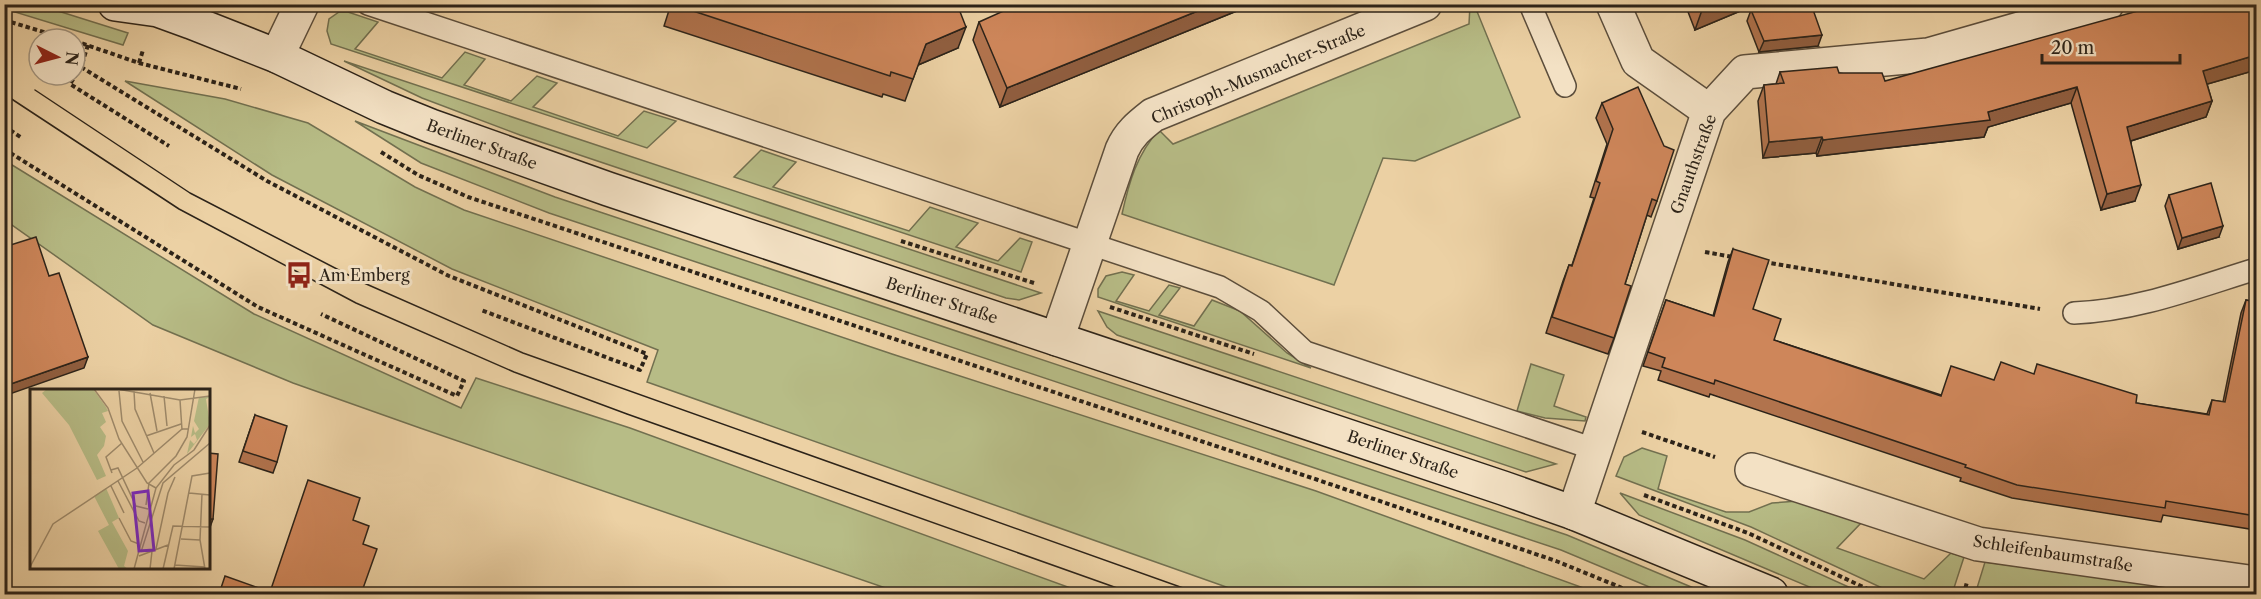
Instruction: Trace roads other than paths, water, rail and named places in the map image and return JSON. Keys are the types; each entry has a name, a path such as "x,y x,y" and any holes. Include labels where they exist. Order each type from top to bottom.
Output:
{"street":[{"name":"Berliner Straße","path":"115,4 158,10 277,56 384,107 608,189 1574,513 1771,594"},
{"path":"277,56 302,4"},
{"name":"Christoph-Musmacher-Straße","path":"1058,339 1129,136 1153,115 1425,4"},
{"path":"1613,4 1638,61 1709,111"},
{"name":"Gnauthstraße","path":"1574,513 1709,111 1745,72 1928,55 2107,4"},
{"name":"Schleifenbaumstraße","path":"1752,470 1978,544 2256,583"}],"lane":[{"path":"368,4 1220,287 1261,310 1305,352 1596,450"},
{"path":"1530,4 1565,86"},
{"path":"2074,313 2098,313 2143,303 2256,269"}],"tram line":[{"path":"35,90 190,193 364,283 523,353 1200,594"},
{"path":"4,94 179,209 356,303 514,372 1134,594"}],"place":[{"name":"Am Emberg","path":"299,275"}]}
